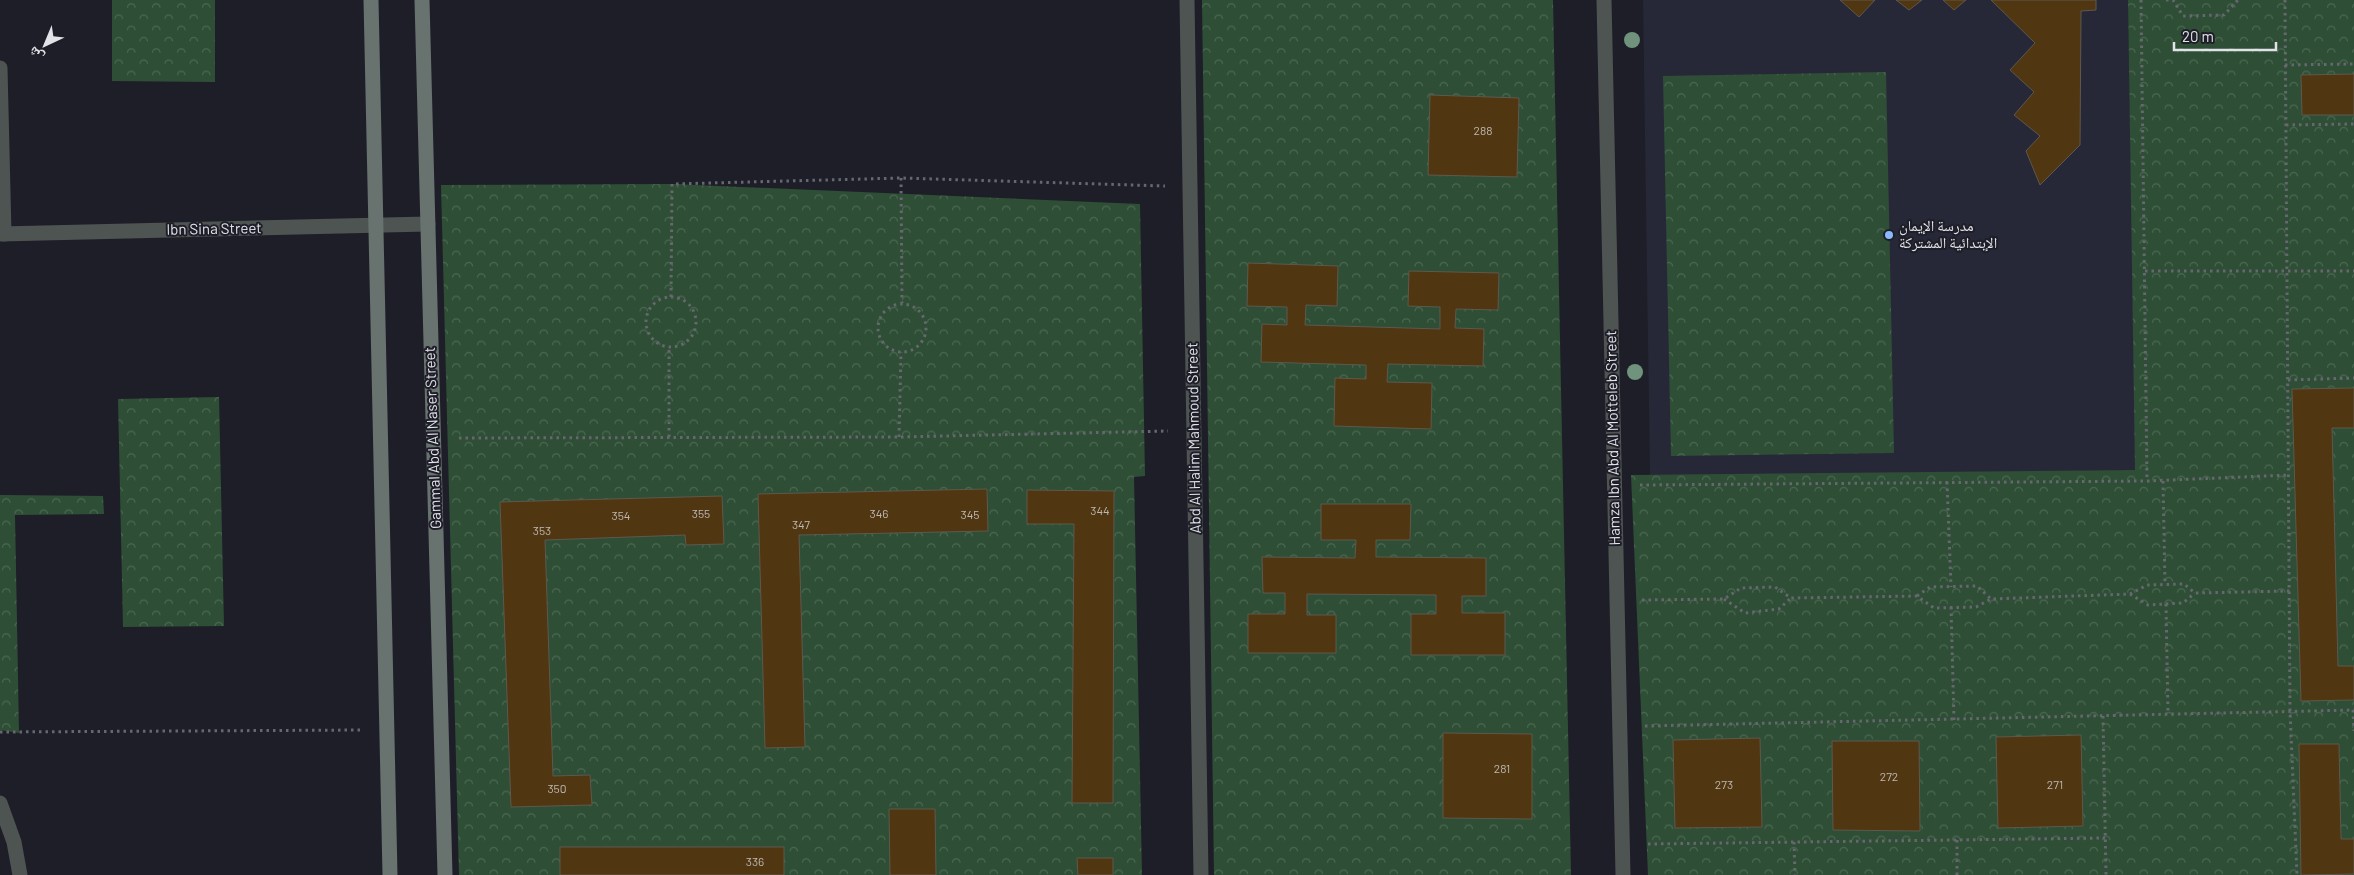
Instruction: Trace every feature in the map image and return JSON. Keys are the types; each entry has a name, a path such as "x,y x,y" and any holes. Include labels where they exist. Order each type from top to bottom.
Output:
{"main road":[{"path":"371,0 390,875"},
{"name":"Gammal Abd Al Naser Street","path":"422,0 445,875"}],"street":[{"name":"Abd Al Halim Mahmoud Street","path":"1187,0 1201,875"},
{"name":"Hamza Ibn Abd Al Motteleb Street","path":"1604,0 1623,875"},
{"path":"0,68 2,234"},
{"name":"Ibn Sina Street","path":"2,234 428,224"},
{"path":"0,803 14,842 20,875"}],"path":[{"path":"2141,0 2147,481"},
{"path":"2166,0 2173,0 2183,16 2224,15 2238,0"},
{"path":"2285,0 2290,711 2297,875"},
{"path":"2285,65 2354,64"},
{"path":"2286,125 2354,124"},
{"path":"670,297 672,184 901,178 1190,187"},
{"path":"901,178 902,303"},
{"path":"2145,271 2354,271"},
{"path":"670,297 684,301 690,306 696,319 694,333 690,339 684,344 669,346 662,345 650,336 646,321 648,314 657,302 670,297"},
{"path":"902,303 917,308 922,314 926,329 921,343 908,352 901,352 887,348 882,343 878,323 884,311 895,304 902,303"},
{"path":"669,346 669,437"},
{"path":"899,437 901,352"},
{"path":"2288,380 2354,378"},
{"path":"433,438 899,437 1194,430"},
{"path":"1614,486 2147,481 2289,475"},
{"path":"2162,480 2165,585"},
{"path":"1947,482 1951,587"},
{"path":"1917,596 1934,608 1976,606 1991,599 2130,594 2146,585 2184,584 2195,594"},
{"path":"1724,599 1741,588 1775,587 1791,598 1917,596 1930,587 1977,586 1991,599"},
{"path":"2130,594 2148,605 2183,603 2195,594 2290,591"},
{"path":"1617,600 1724,599 1745,612 1779,609 1791,598"},
{"path":"2166,604 2168,714"},
{"path":"1951,607 1954,720"},
{"path":"1619,727 2354,710 2354,731"},
{"path":"2103,716 2106,875"},
{"path":"0,732 386,730"},
{"path":"1622,845 2105,838"},
{"path":"1956,840 1957,875"},
{"path":"1794,842 1795,875"}],"shaded area":[{"name":"مدرسة الإيمان الإبتدائية المشتركة","path":"1643,0 2128,0 2136,470 1650,476"}],"green space":[{"path":"112,0 215,0 215,82 112,81"},
{"path":"1202,0 1553,0 1571,875 1214,875"},
{"path":"2128,0 2354,0 2354,875 1648,875 1631,475 2135,470"},
{"path":"1886,72 1894,453 1671,456 1663,76"},
{"path":"672,184 1140,204 1145,476 1134,477 1142,875 459,875 441,185"},
{"path":"219,397 224,626 123,627 118,399"},
{"path":"0,495 103,496 104,514 15,515 19,733 0,730"}],"building":[{"path":"1840,0 1875,0 1859,17"},
{"path":"1896,0 1922,0 1909,10"},
{"path":"1943,0 1966,0 1954,10"},
{"path":"1991,0 2096,0 2096,10 2081,11 2080,145 2040,185 2026,151 2040,136 2014,115 2034,92 2010,70 2035,43"},
{"path":"2354,74 2354,115 2302,115 2301,75"},
{"path":"1430,95 1519,98 1517,177 1428,175"},
{"path":"1248,263 1338,266 1337,306 1306,305 1305,325 1440,329 1440,307 1408,306 1409,271 1499,273 1498,310 1456,309 1455,328 1484,329 1483,366 1388,364 1387,382 1432,383 1431,429 1334,426 1335,378 1366,379 1366,365 1261,362 1262,324 1287,325 1287,307 1247,306"},
{"path":"2354,388 2354,428 2332,428 2338,666 2354,666 2354,700 2301,701 2292,389"},
{"path":"987,489 988,531 799,535 805,747 765,748 758,494"},
{"path":"1027,490 1114,491 1113,803 1072,803 1074,524 1027,524"},
{"path":"722,496 724,544 686,545 685,535 545,540 553,776 590,775 592,805 511,807 500,502"},
{"path":"1321,504 1411,504 1410,540 1376,540 1376,557 1486,558 1486,596 1462,596 1462,613 1505,613 1505,655 1411,655 1411,614 1436,614 1436,595 1307,594 1307,615 1336,615 1336,653 1248,653 1248,614 1285,614 1285,593 1263,593 1262,557 1355,558 1356,540 1321,540"},
{"path":"1443,733 1532,734 1532,819 1443,818"},
{"path":"2081,735 2083,826 1998,828 1996,737"},
{"path":"1760,738 1762,827 1675,828 1673,740"},
{"path":"1832,741 1919,741 1920,831 1833,830"},
{"path":"2299,744 2339,744 2341,839 2354,839 2354,874 2301,875"},
{"path":"889,809 935,809 936,875 890,875"},
{"path":"560,847 784,847 784,875 560,875"},
{"path":"1077,858 1113,858 1113,875 1078,875"}],"place":[{"name":"مدرسة الإيمان الإبتدائية المشتركة","path":"1889,235"}]}
